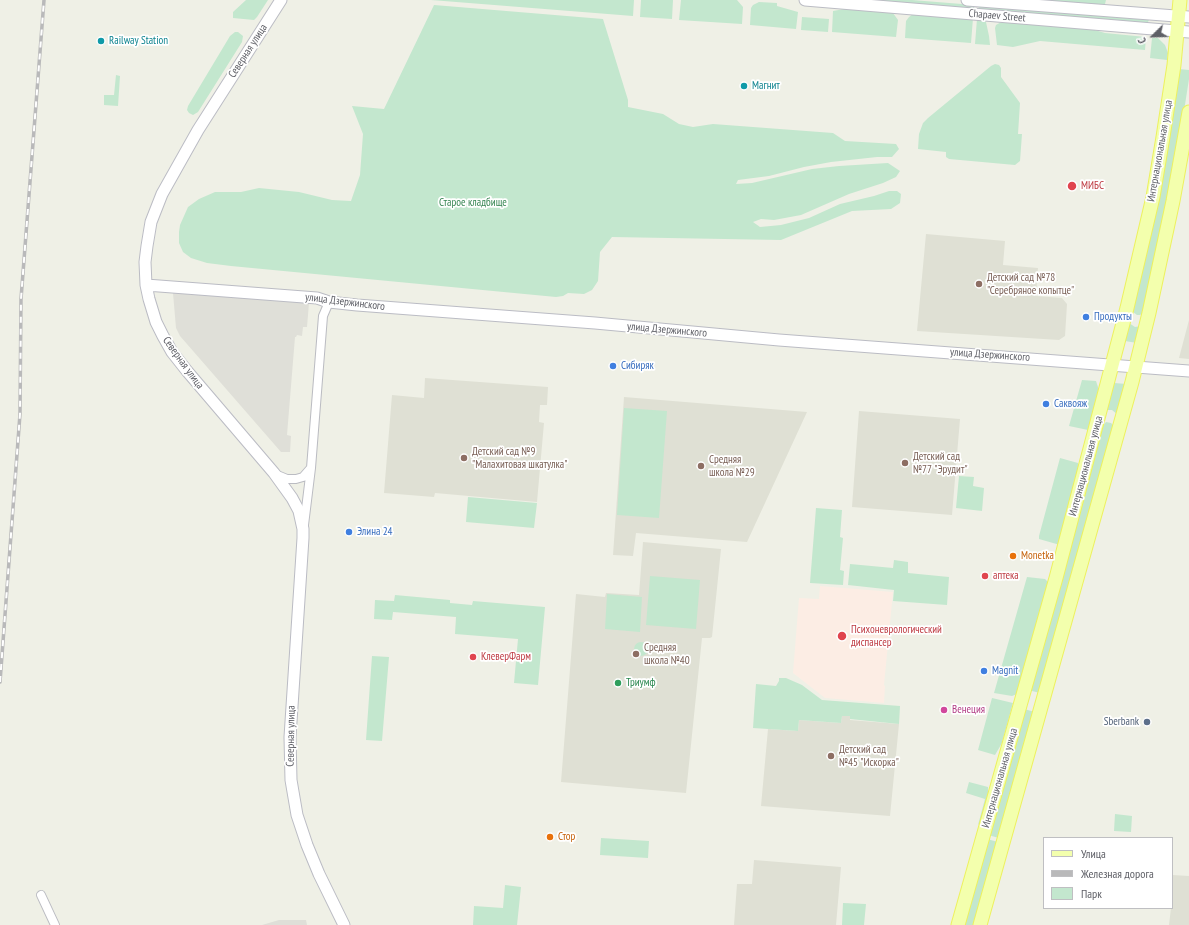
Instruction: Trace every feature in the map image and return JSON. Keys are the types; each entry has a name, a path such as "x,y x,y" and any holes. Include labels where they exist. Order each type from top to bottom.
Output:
{"main road":[{"name":"Северная улица","path":"281,0 192,139 162,194 152,222 147,246 145,262 146,285 156,322 172,352 274,474 296,504 301,519 303,538 290,737 291,780 297,815 307,845 319,874 344,925"},
{"name":"Chapaev Street","path":"805,0 1183,32"},
{"name":"Chapaev Street","path":"967,0 1184,17"},
{"name":"Интернациональная улица","path":"958,925 1056,578 1098,424 1127,308 1152,197 1183,32 1184,17 1180,0"},
{"name":"Интернациональная улица","path":"980,925 1136,366 1173,201 1189,112"},
{"name":"улица Дзержинского","path":"146,285 317,298 329,302 772,339 1189,371"},
{"path":"1127,308 1129,317 1134,321 1142,322 1148,313"},
{"path":"1098,424 1104,417 1111,416 1118,420 1119,430"}],"street":[{"name":"Северная улица","path":"303,538 311,468 323,316 329,302"},
{"path":"274,474 287,479 296,479 306,475 311,468"},
{"path":"41,895 55,925"}],"shaded area":[{"name":"Детский сад №78 \"Серебряное копытце\"","path":"926,234 1005,241 1003,265 1038,268 1036,296 1062,298 1067,304 1065,336 1059,340 917,331"},
{"path":"173,293 309,303 307,327 303,327 302,336 297,335 295,337 287,435 291,436 290,452 281,452 180,336 176,328"},
{"path":"1189,320 1189,359 1179,358"},
{"name":"Детский сад №9 \"Малахитовая шкатулка\"","path":"425,378 548,387 547,405 540,405 539,422 544,423 537,502 435,493 434,497 384,493 392,395 424,398"},
{"name":"Средняя школа №29","path":"624,397 807,412 747,542 636,533 633,556 613,555"},
{"name":"Детский сад №77 \"Эрудит\"","path":"859,411 960,419 952,515 852,507"},
{"name":"Средняя школа №40","path":"643,542 721,549 712,637 702,638 686,793 561,782 576,594 605,597 606,593 639,595"},
{"name":"Психоневрологический диспансер","path":"820,586 893,592 884,685 884,703 825,698 793,673 799,598 819,599"},
{"name":"Детский сад №45 \"Искорка\"","path":"842,715 850,716 850,720 899,724 890,816 761,806 768,729 798,731 799,720 841,723"},
{"path":"754,860 841,867 836,925 734,925 737,884 752,884"},
{"path":"1173,875 1189,876 1189,925 1169,925 1171,909 1173,909"},
{"path":"279,920 306,920 307,925 262,925"}],"green space":[{"path":"246,0 268,0 254,20 233,18 233,12"},
{"path":"431,0 634,0 633,16"},
{"path":"641,0 673,0 672,19 640,17"},
{"path":"681,0 737,0 743,7 742,24 679,20"},
{"path":"855,0 912,0 974,5 974,10"},
{"path":"1028,0 1106,0 1105,4 1091,5"},
{"path":"759,2 777,3 777,6 798,12 796,29 750,25 751,8"},
{"name":"Старое кладбище","path":"434,5 603,19 628,100 628,107 663,114 679,124 693,127 713,124 833,133 845,141 896,144 899,149 892,157 877,157 831,162 769,176 738,180 736,184 752,183 812,169 888,163 900,171 896,177 883,183 849,194 801,215 774,220 761,219 753,222 760,227 781,225 809,218 840,204 889,191 897,191 901,194 900,203 891,209 852,211 781,240 612,237 600,252 598,281 592,290 584,294 568,293 563,296 556,297 231,266 207,263 191,258 183,252 179,243 179,232 180,225 188,207 199,199 215,192 241,192 259,188 299,192 332,200 351,201 360,175 363,134 352,106 384,109"},
{"path":"979,6 1149,20 1147,24 978,10"},
{"path":"850,8 890,11 898,20 896,37 832,32 833,11"},
{"path":"913,14 973,18 971,43 905,38 906,21"},
{"path":"802,17 829,19 828,32 801,30"},
{"path":"977,19 986,22 990,45 975,44"},
{"path":"1003,21 1088,28 1105,33 1146,37 1145,50 1040,41 1013,47 997,45 995,28 996,25"},
{"path":"235,32 238,32 243,36 242,42 198,112 193,115 189,113 187,110 188,106 230,36"},
{"path":"1152,38 1158,38 1165,45 1168,53 1167,60 1150,58"},
{"path":"995,64 999,65 1001,68 1001,77 1020,103 1018,134 1022,134 1020,161 1015,165 949,159 946,157 946,152 918,149 919,134 923,123"},
{"path":"1179,69 1189,70 1189,79 1179,143 1144,312 1137,315 1133,312"},
{"path":"116,75 120,76 118,106 104,105 104,95 114,95"},
{"path":"1129,323 1135,327 1141,326 1137,343 1125,341"},
{"path":"1082,380 1096,381 1098,387 1098,393 1088,430 1069,426"},
{"path":"1114,383 1127,384 1118,415 1112,410 1106,410"},
{"path":"624,408 667,411 659,518 617,515"},
{"path":"1106,422 1111,423 1114,426 1040,693 1028,690 1102,427"},
{"path":"1060,458 1078,463 1078,483 1060,545 1039,539 1039,536"},
{"path":"959,476 974,477 973,486 984,488 982,511 956,508"},
{"path":"468,497 537,503 534,528 466,522"},
{"path":"816,508 842,510 840,537 843,538 840,570 844,571 843,585 810,583"},
{"path":"894,560 908,562 908,573 949,577 947,605 893,601 894,590 848,585 850,564 893,568"},
{"path":"650,576 700,580 696,629 646,625"},
{"path":"1027,577 1045,579 1048,582 1048,585 1017,694 1012,696 994,693"},
{"path":"607,594 642,597 640,632 605,629"},
{"path":"395,595 450,600 450,603 472,605 473,601 545,607 538,685 514,683 518,639 455,634 456,617 393,612 392,620 374,619 375,600 394,601"},
{"path":"638,642 644,642 648,646 648,652 644,656 638,656 634,652 634,646"},
{"path":"372,656 389,657 382,741 366,740"},
{"path":"779,678 786,678 802,685 822,700 900,706 899,724 850,719 850,716 842,716 841,723 799,720 798,731 753,728 756,684 776,686"},
{"path":"992,698 1013,703 1002,743 995,755 978,750"},
{"path":"1024,709 1035,712 999,838 988,835"},
{"path":"969,782 988,787 988,800 981,822 978,825 985,799 966,793"},
{"path":"1115,814 1132,816 1131,832 1114,831"},
{"path":"601,838 649,841 648,858 600,855"},
{"path":"987,839 998,842 975,925 964,925"},
{"path":"505,885 521,887 517,925 473,925 474,906 503,908"},
{"path":"843,903 866,904 864,925 842,925"}],"railway":[{"path":"0,682 20,414 21,299 44,0"}],"place":[{"name":"Railway Station","path":"101,41"},
{"name":"Магнит","path":"744,86"},
{"name":"МИБС","path":"1072,186"},
{"name":"Детский сад №78 \"Серебряное копытце\"","path":"979,284"},
{"name":"Продукты","path":"1086,317"},
{"name":"Сибиряк","path":"613,366"},
{"name":"Саквояж","path":"1046,404"},
{"name":"Детский сад №9 \"Малахитовая шкатулка\"","path":"464,458"},
{"name":"Детский сад №77 \"Эрудит\"","path":"905,463"},
{"name":"Средняя школа №29","path":"701,466"},
{"name":"Элина 24","path":"349,532"},
{"name":"Monetka","path":"1013,556"},
{"name":"аптека","path":"985,576"},
{"name":"Психоневрологический диспансер","path":"842,636"},
{"name":"Средняя школа №40","path":"636,654"},
{"name":"КлеверФарм","path":"473,657"},
{"name":"Magnit","path":"984,671"},
{"name":"Триумф","path":"618,683"},
{"name":"Венеция","path":"944,710"},
{"name":"Sberbank","path":"1147,722"},
{"name":"Детский сад №45 \"Искорка\"","path":"831,756"},
{"name":"Стор","path":"550,837"}]}
